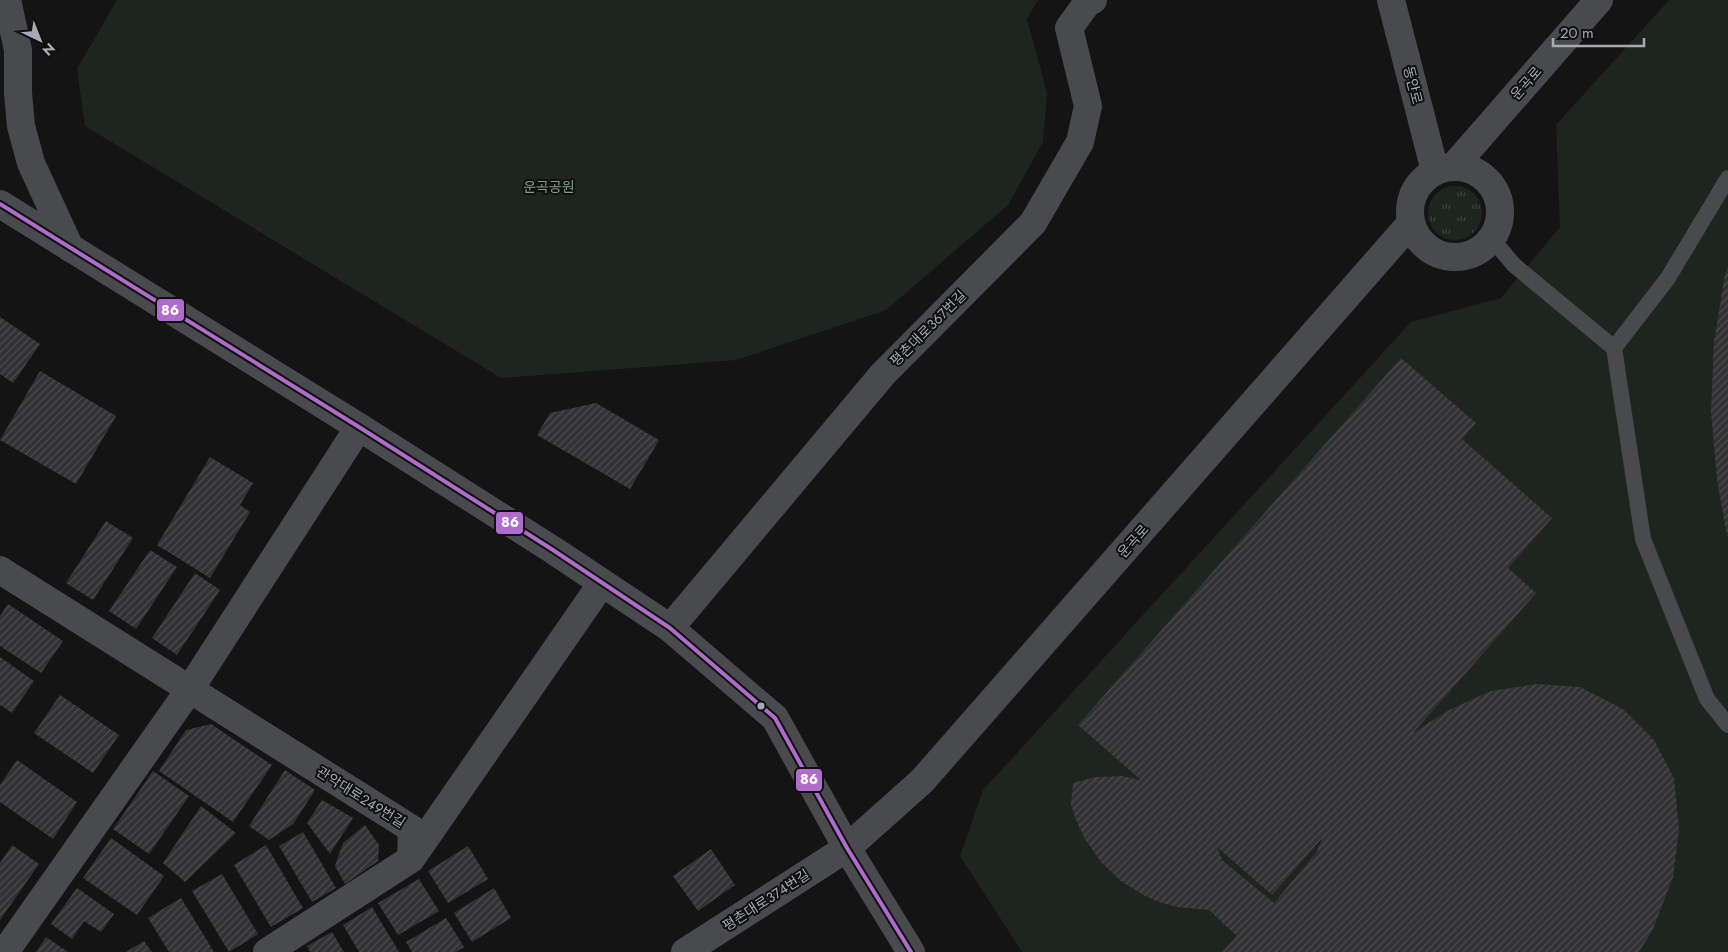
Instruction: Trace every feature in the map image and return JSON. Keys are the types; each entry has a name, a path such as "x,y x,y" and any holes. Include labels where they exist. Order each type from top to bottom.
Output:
{"street":[{"path":"7,0 18,50 18,93 22,126 31,163 70,248"},
{"name":"평촌대로367번길","path":"670,628 883,374 1034,223 1080,142 1088,106 1069,28 1087,3 1093,0"},
{"name":"동안로","path":"1391,0 1444,169"},
{"name":"운곡로","path":"1444,169 1599,0"},
{"path":"1444,169 1472,170 1489,182 1499,200 1500,220 1492,239 1476,253 1457,259 1436,255 1420,243 1410,224 1410,203 1419,184 1444,169"},
{"path":"0,204 359,427 670,628 775,718 847,848 911,952"},
{"name":"운곡로","path":"847,848 922,781 1410,224"},
{"path":"5,952 190,689 359,427"},
{"name":"관악대로249번길","path":"0,570 412,829 411,859"},
{"path":"267,952 411,859 602,583"},
{"name":"평촌대로374번길","path":"685,952 847,848"}],"lane":[{"path":"1614,348 1668,278 1728,178"},
{"path":"1492,239 1514,265 1614,348 1643,539 1707,699 1728,725"}],"green space":[{"name":"운곡공원","path":"117,0 1038,0 1027,19 1047,93 1043,142 1008,205 886,310 736,360 501,378 85,126 77,69"},
{"path":"1669,0 1728,0 1728,952 1022,952 960,856 983,790 1411,322 1501,298 1560,227 1556,125"},
{"path":"1455,186 1465,188 1474,194 1480,203 1482,213 1480,223 1474,232 1465,238 1455,240 1445,238 1436,232 1430,223 1428,213 1430,203 1436,194 1445,188"}],"building":[{"path":"1728,267 1727,536 1717,479 1711,411 1714,342 1725,274"},
{"path":"0,317 40,344 13,383 0,374"},
{"path":"1401,358 1476,423 1462,439 1552,518 1508,568 1536,593 1413,733 1449,710 1491,691 1537,684 1580,687 1623,709 1654,740 1674,778 1679,830 1673,877 1653,929 1639,952 1222,952 1237,936 1209,910 1177,907 1145,896 1121,881 1101,862 1085,839 1071,804 1073,783 1095,777 1122,776 1141,780 1078,725","holes":["1323,837 1316,853 1274,903 1222,860 1217,847 1272,895"]},
{"path":"40,371 116,416 76,484 0,440"},
{"path":"596,403 659,440 630,489 537,435 550,413"},
{"path":"210,457 253,483 240,505 250,512 210,578 157,545"},
{"path":"106,521 133,538 93,600 66,583"},
{"path":"150,550 177,567 136,629 109,611"},
{"path":"195,573 220,590 177,655 152,638"},
{"path":"8,604 63,641 41,673 0,646 0,616"},
{"path":"0,657 34,681 12,713 0,705"},
{"path":"60,695 119,735 93,773 34,733"},
{"path":"211,724 272,765 233,822 159,771 186,730"},
{"path":"17,760 77,802 53,839 0,802 0,785"},
{"path":"285,770 315,790 293,824 269,840 249,826"},
{"path":"153,771 189,796 149,854 113,829"},
{"path":"322,800 353,818 330,854 307,823"},
{"path":"201,806 236,833 185,882 163,863"},
{"path":"365,825 379,845 378,861 345,884 335,866 343,843"},
{"path":"303,832 336,888 312,902 279,846"},
{"path":"111,838 164,876 137,915 83,878"},
{"path":"12,845 39,864 0,920 0,863"},
{"path":"266,845 303,908 271,927 234,865"},
{"path":"468,846 488,879 448,903 428,871"},
{"path":"711,849 735,885 698,911 673,876"},
{"path":"222,874 258,934 229,952 192,891"},
{"path":"419,879 439,911 398,935 378,903"},
{"path":"77,888 114,914 101,932 84,921 72,939 51,924"},
{"path":"494,888 511,918 472,942 454,913"},
{"path":"181,898 214,952 169,952 148,918"},
{"path":"372,907 399,952 359,952 343,925"},
{"path":"446,918 464,947 456,952 412,952 406,942"},
{"path":"332,932 344,952 310,952 307,946"},
{"path":"46,937 68,952 36,952"},
{"path":"144,941 152,952 126,952"}],"transit line":[{"name":"86","path":"0,204 359,427 553,550 670,628 775,718 847,848 911,952"}]}
